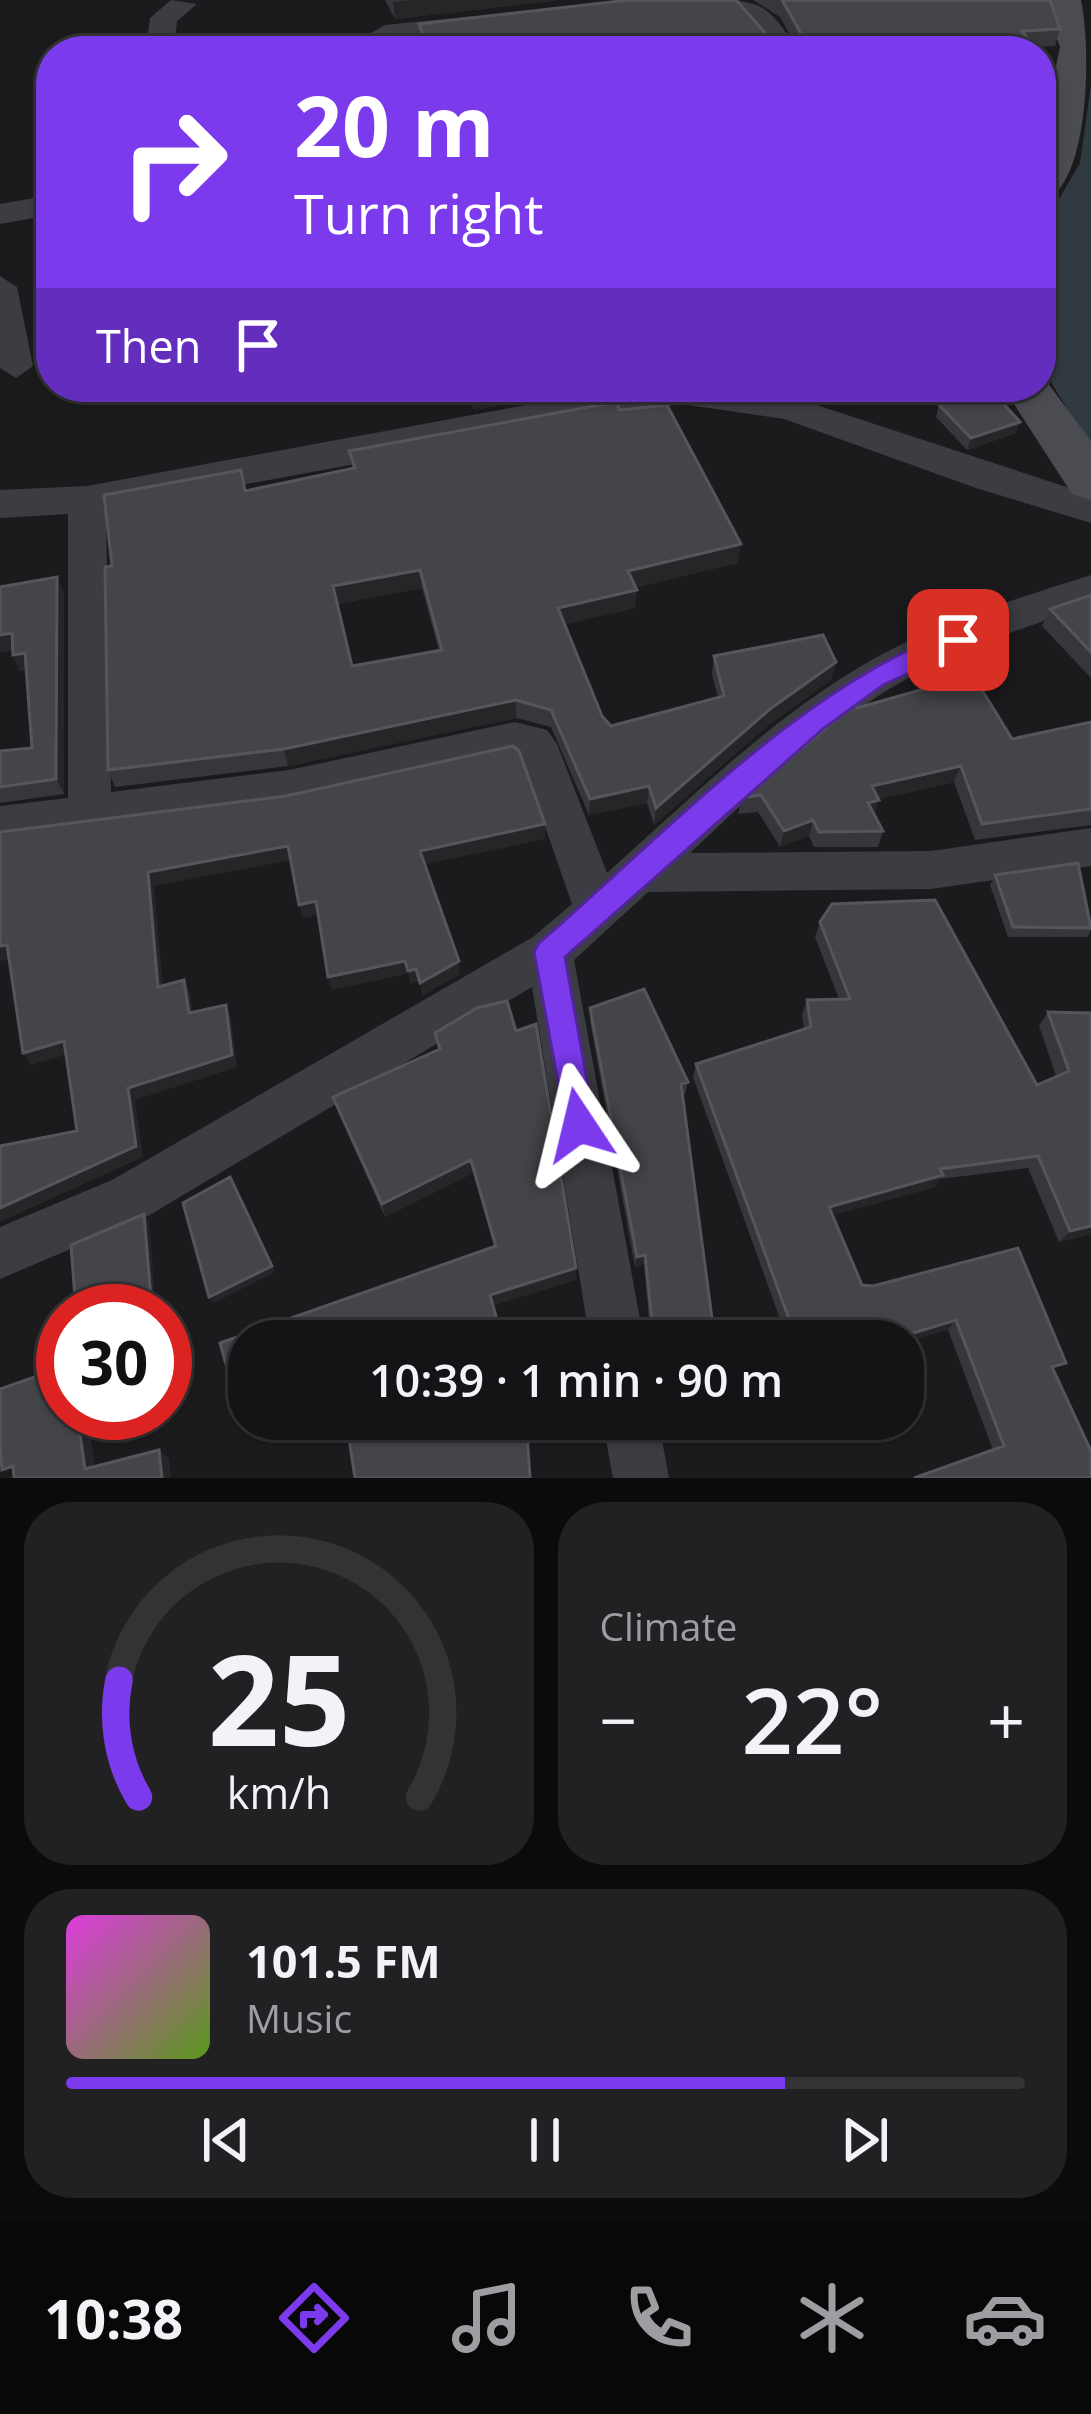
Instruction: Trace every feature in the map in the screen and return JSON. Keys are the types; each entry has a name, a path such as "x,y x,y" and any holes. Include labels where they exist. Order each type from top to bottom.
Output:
{"main road":[{"path":"1056,172 1080,47 1062,0"},
{"path":"1038,402 1091,482"}],"street":[{"path":"368,0 387,36"},
{"path":"737,0 774,36"},
{"path":"162,36 164,18 183,4"},
{"path":"422,36 496,22"},
{"path":"0,214 36,208"},
{"path":"0,286 8,368"},
{"path":"0,504 87,500 544,402"},
{"path":"763,402 915,449 1052,501 1091,509"},
{"path":"87,500 90,817"},
{"path":"0,1253 130,1198 549,952 813,721 874,678 1000,621 1091,590"},
{"path":"0,825 289,788 515,739 532,742 542,756 598,912"},
{"path":"638,873 931,870 1091,848"},
{"path":"549,952 613,1320"},
{"path":"634,1440 641,1478"}],"shaded area":[{"path":"1091,85 1091,449 1056,390 1056,204 1080,163"}],"building":[{"path":"629,0 736,0 768,36 424,36 419,24"},
{"path":"782,0 1050,0 1060,29 1022,31 1026,36 802,36"},
{"path":"616,402 620,410 667,405 741,544 628,571 637,590 558,608 602,716 611,726 724,696 714,656 823,635 836,662 770,709 656,808 649,786 590,799 551,710 516,700 284,749 108,770 105,567 112,566 104,495 241,470 245,491 355,468 349,451","holes":["420,570 442,650 352,666 333,586"]},
{"path":"1002,402 1020,422 971,438 939,405"},
{"path":"57,577 56,779 0,787 0,751 32,748 25,653 13,655 12,633 0,635 0,587"},
{"path":"1091,595 1091,652 1050,609"},
{"path":"973,675 1012,739 1091,722 1091,809 982,824 961,766 872,786 879,800 868,803 883,831 819,832 813,820 784,831 761,795 742,798 855,704 857,708"},
{"path":"513,746 519,751 545,824 420,851 459,961 420,983 416,969 408,971 405,961 328,977 316,901 299,905 288,846 148,872 158,987 184,980 189,1013 226,1005 232,1055 128,1088 136,1146 0,1208 0,1146 77,1131 64,1041 23,1053 7,945 0,946 0,832 286,796"},
{"path":"1078,863 1091,928 1013,927 995,875"},
{"path":"935,900 1037,1085 1069,1071 1048,1012 1091,1013 1091,1226 1070,1231 1038,1156 940,1169 943,1175 829,1207 862,1285 1018,1248 1066,1363 1052,1367 1091,1451 1091,1478 914,1478 1004,1446 956,1320 924,1330 924,1320 789,1320 696,1064 811,1027 807,1000 850,999 820,922 832,904"},
{"path":"644,989 688,1082 681,1084 712,1320 652,1320 645,1255 637,1257 590,1008"},
{"path":"507,1001 516,1031 536,1024 576,1268 490,1295 497,1320 285,1320 496,1246 471,1160 382,1204 333,1097 440,1049 435,1033 477,1008"},
{"path":"230,1177 272,1266 209,1297 183,1203"},
{"path":"144,1214 150,1284 74,1284 71,1245"},
{"path":"228,1340 228,1372 220,1343"},
{"path":"36,1376 36,1440 81,1440 85,1469 159,1450 162,1478 14,1478 13,1466 2,1470 0,1389"},
{"path":"349,1440 527,1440 530,1478 355,1478"}],"route":[{"path":"579,1125 549,952 813,721 874,678 958,640"}]}
